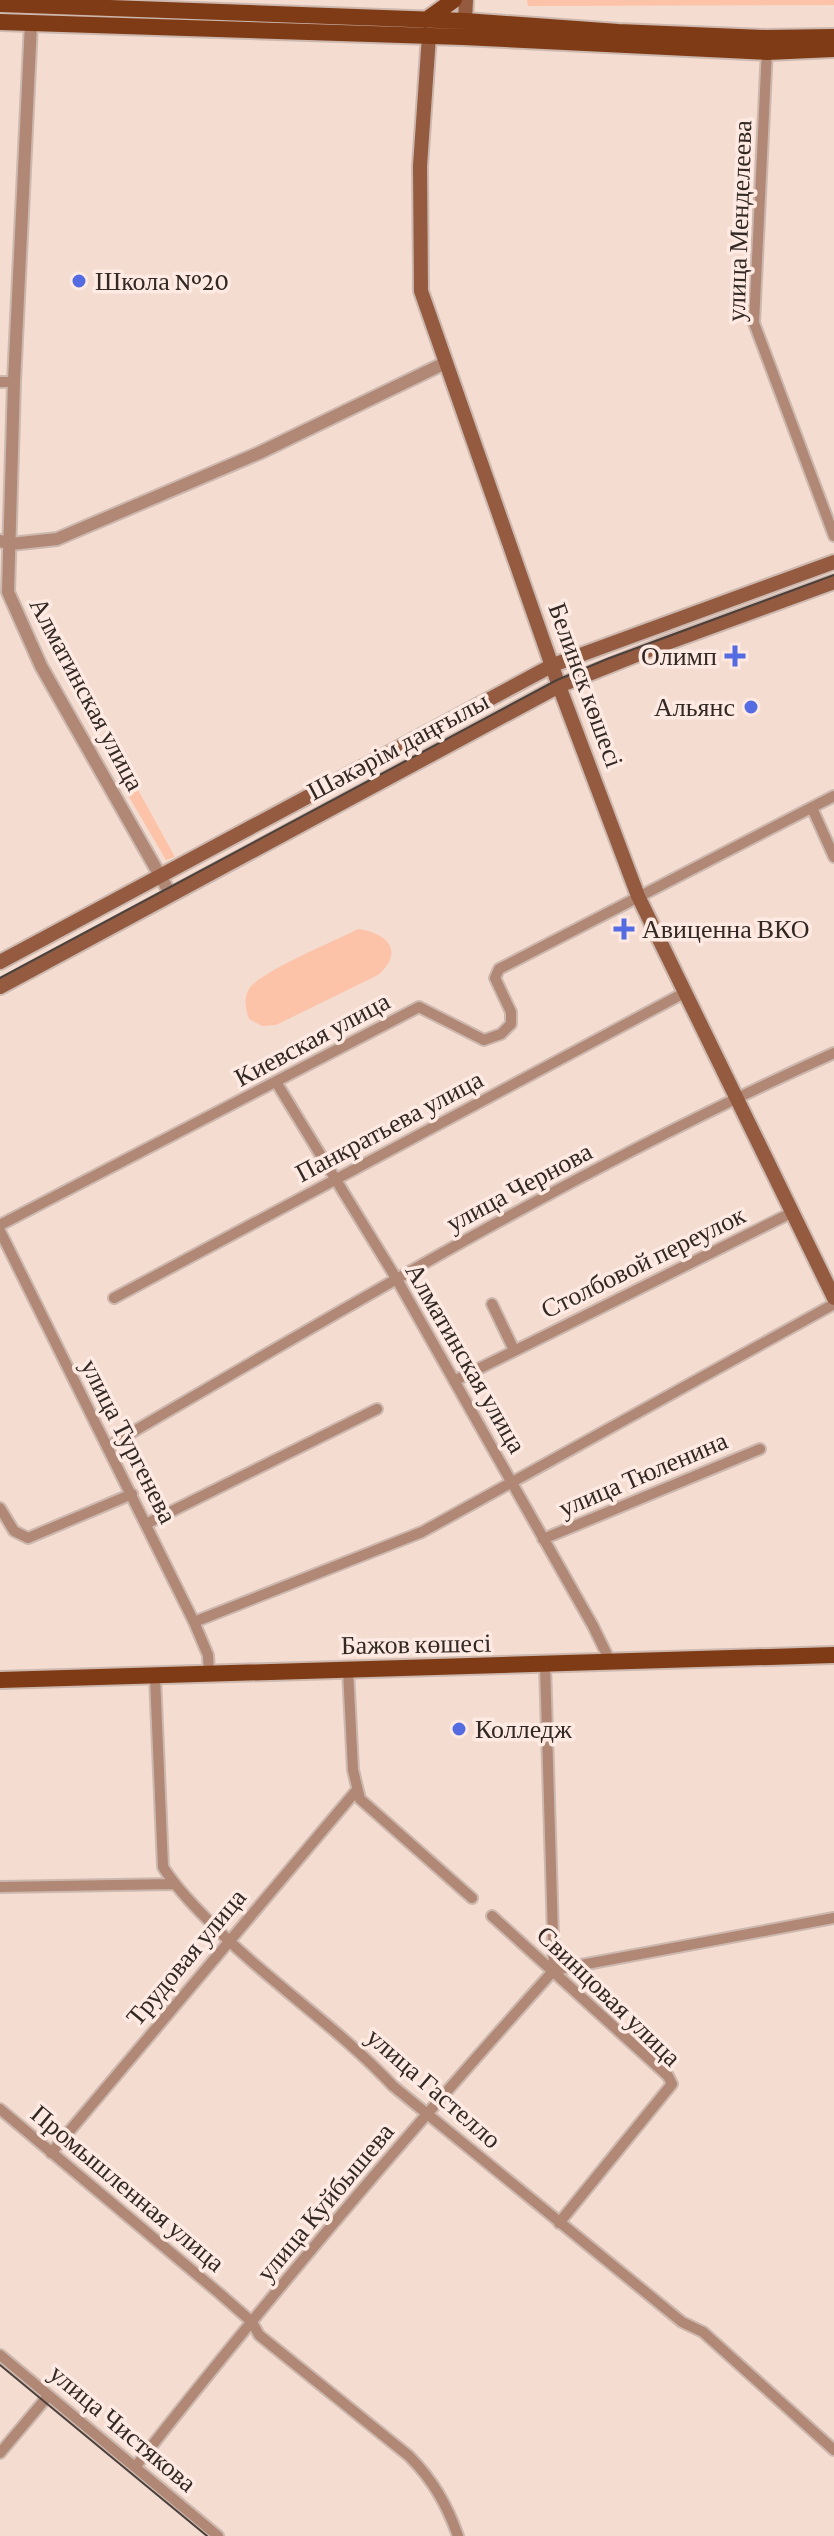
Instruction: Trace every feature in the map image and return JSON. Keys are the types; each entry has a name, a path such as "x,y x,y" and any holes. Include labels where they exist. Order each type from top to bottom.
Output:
{"main road":[{"path":"0,22 428,25 454,0"},
{"path":"464,29 466,0"},
{"path":"0,4 464,29 618,32 834,49"},
{"path":"31,6 31,23"},
{"name":"Белинск көшесі","path":"428,25 420,166 421,291 559,686 638,896 834,1301"},
{"path":"766,45 834,37"},
{"name":"Шәкәрім даңғылы","path":"0,962 553,665 834,562"},
{"name":"Шәкәрім даңғылы","path":"0,987 559,686 834,582"},
{"name":"Бажов көшесі","path":"0,1680 834,1655"}],"street":[{"name":"Алматинская улица","path":"31,23 6,543 8,592 41,666 171,895"},
{"name":"улица Менделеева","path":"766,45 754,323 834,536"},
{"path":"6,543 57,539 259,453 445,363"},
{"path":"0,382 14,382"},
{"name":"Киевская улица","path":"0,1228 419,1007 484,1040 501,1034 511,1024 511,1012 495,978 499,969 834,796"},
{"path":"812,808 834,857"},
{"name":"Панкратьева улица","path":"114,1298 684,993"},
{"name":"улица Чернова","path":"107,1447 396,1278 735,1097 834,1053"},
{"name":"Алматинская улица","path":"276,1082 396,1278 610,1661"},
{"name":"Столбовой переулок","path":"454,1381 791,1213"},
{"name":"улица Тургенева","path":"0,1228 194,1622 208,1655 209,1673"},
{"path":"194,1622 422,1532 834,1301"},
{"path":"492,1304 514,1350"},
{"path":"146,1524 377,1409"},
{"name":"улица Тюленина","path":"543,1539 760,1449"},
{"path":"0,1508 14,1531 28,1538 132,1494"},
{"path":"545,1664 554,1970 834,1918"},
{"path":"348,1670 353,1770 360,1799 472,1898"},
{"name":"улица Гастелло","path":"155,1677 163,1867 173,1884 229,1942 364,2055 393,2086 682,2322 703,2332 834,2450"},
{"name":"Трудовая улица","path":"51,2153 356,1791"},
{"path":"0,1887 173,1884"},
{"name":"Свинцовая улица","path":"492,1916 668,2076 672,2084 559,2223"},
{"name":"улица Куйбышева","path":"136,2466 252,2322 465,2069 554,1970"},
{"name":"Промышленная улица","path":"0,2109 252,2322 259,2335 409,2456 436,2488 449,2510 458,2536"},
{"name":"улица Чистякова","path":"0,2355 218,2536"},
{"path":"0,2453 48,2396"}],"shaded area":[{"path":"527,0 834,0 834,5 528,6"},
{"path":"137,788 175,857 166,860 128,795"},
{"path":"358,929 378,935 389,945 390,959 378,975 276,1025 262,1026 249,1019 246,996 256,982 282,965"}],"tram line":[{"path":"0,978 557,680 834,575"},
{"path":"0,2365 207,2536"}],"place":[{"name":"Школа №20","path":"79,281"},
{"name":"Олимп","path":"735,656"},
{"name":"Альянс","path":"751,707"},
{"name":"Авиценна ВКО","path":"624,929"},
{"name":"Колледж","path":"459,1729"}]}
